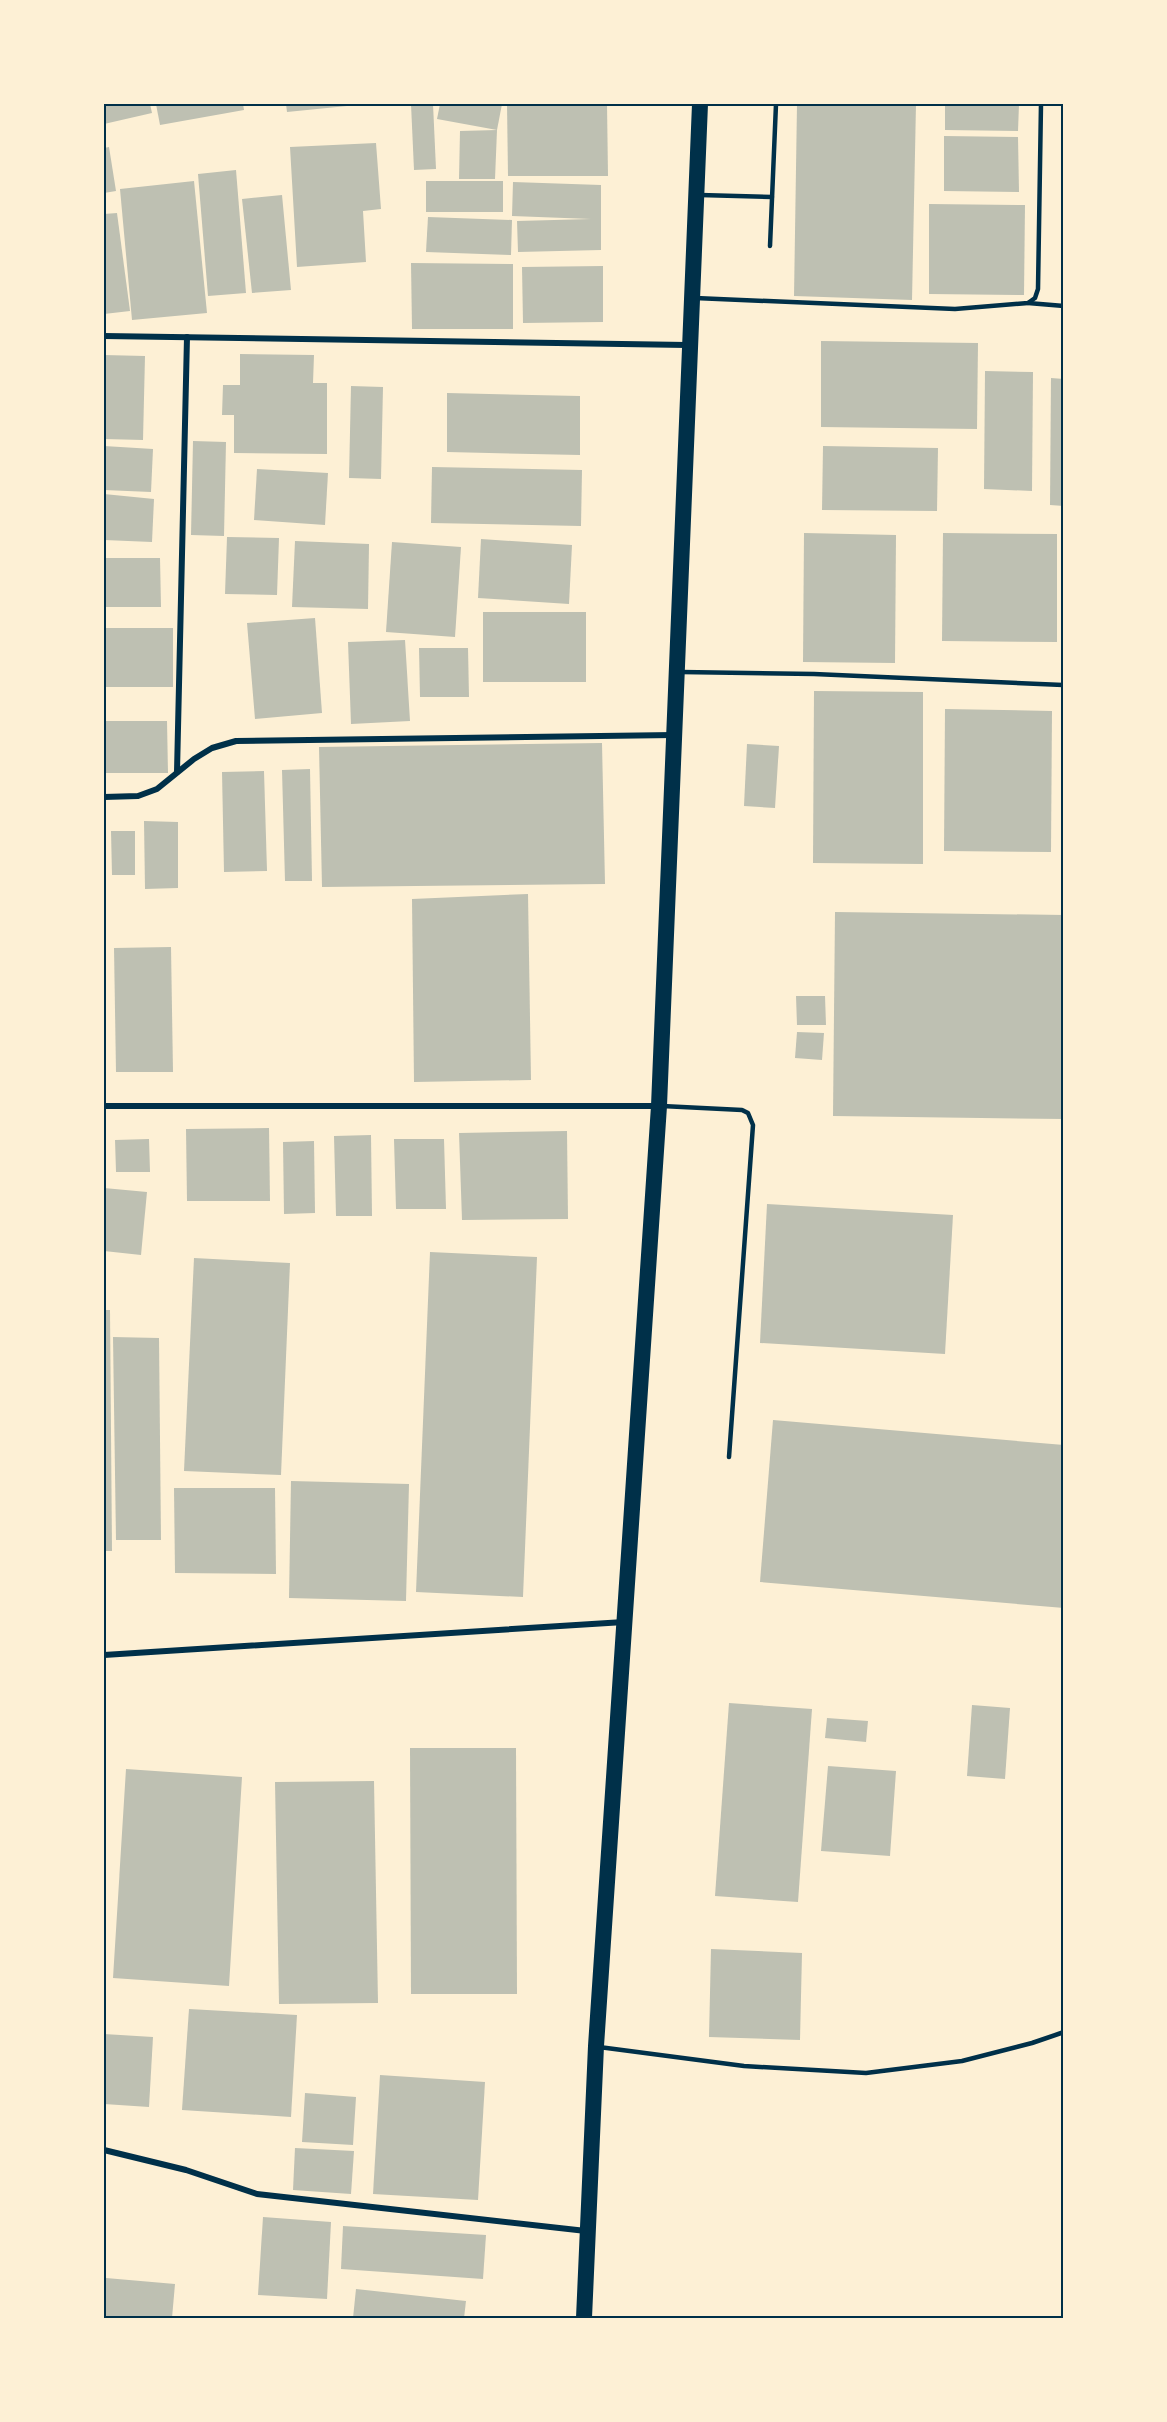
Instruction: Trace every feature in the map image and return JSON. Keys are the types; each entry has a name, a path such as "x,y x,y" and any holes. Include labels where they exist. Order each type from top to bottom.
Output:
{"highway":[{"path":"584,2319 596,2046 659,1106 700,104"}],"street":[{"path":"104,336 691,345"},
{"path":"177,772 188,337"},
{"path":"104,797 138,796 157,789 194,759 212,748 236,741 675,735"},
{"path":"104,1106 659,1106"},
{"path":"104,1655 624,1622"},
{"path":"104,2150 186,2170 257,2194 587,2231"}],"lane":[{"path":"770,246 776,104"},
{"path":"1028,303 1035,298 1038,289 1041,104"},
{"path":"697,195 772,197"},
{"path":"692,298 955,309 1028,303 1064,306"},
{"path":"676,672 814,674 1063,685"},
{"path":"659,1106 742,1110 748,1113 753,1125 729,1457"},
{"path":"596,2046 744,2066 866,2073 962,2061 1032,2043 1064,2032"}],"building":[{"path":"104,104 150,104 152,113 104,124"},
{"path":"156,104 243,104 244,110 160,125"},
{"path":"286,104 357,104 357,105 287,112"},
{"path":"411,104 433,104 436,169 414,170"},
{"path":"440,104 502,104 497,130 437,119"},
{"path":"507,104 607,104 608,176 508,176"},
{"path":"797,104 916,104 912,300 794,296"},
{"path":"945,104 1019,104 1018,131 945,130"},
{"path":"497,130 495,179 459,179 460,131"},
{"path":"944,136 1018,137 1019,192 944,191"},
{"path":"376,143 381,209 363,211 366,262 297,267 290,147"},
{"path":"109,147 116,191 104,193 104,148"},
{"path":"236,170 246,293 208,296 198,174"},
{"path":"194,181 207,313 132,320 120,189"},
{"path":"426,181 503,181 503,212 426,212"},
{"path":"513,182 601,185 601,250 518,252 517,221 591,219 512,216"},
{"path":"282,195 291,290 252,293 242,199"},
{"path":"929,204 1025,205 1024,295 929,294"},
{"path":"117,213 130,311 104,314 104,214"},
{"path":"428,217 512,220 511,255 426,252"},
{"path":"411,263 513,264 513,329 412,329"},
{"path":"603,266 603,322 523,323 522,267"},
{"path":"821,341 978,343 977,429 821,427"},
{"path":"240,354 314,355 313,383 327,383 327,454 234,453 234,415 222,415 223,385 240,385"},
{"path":"104,355 145,356 143,440 104,439"},
{"path":"985,371 1033,372 1032,491 984,489"},
{"path":"1051,378 1064,379 1064,506 1050,505"},
{"path":"351,386 383,387 381,479 349,478"},
{"path":"447,393 580,396 580,455 447,452"},
{"path":"193,441 226,442 224,536 191,535"},
{"path":"104,446 153,449 151,492 104,490"},
{"path":"823,446 938,448 937,511 822,510"},
{"path":"432,467 582,470 581,526 431,523"},
{"path":"257,469 328,473 325,525 254,520"},
{"path":"104,494 154,499 152,542 104,540"},
{"path":"804,533 896,535 895,663 803,662"},
{"path":"943,533 1057,534 1057,642 942,641"},
{"path":"227,537 279,538 277,595 225,594"},
{"path":"481,539 572,545 569,604 478,598"},
{"path":"295,541 369,544 368,609 292,607"},
{"path":"392,542 461,547 455,637 386,632"},
{"path":"104,558 160,558 161,607 104,607"},
{"path":"483,612 586,612 586,682 483,682"},
{"path":"315,618 322,713 255,719 247,623"},
{"path":"104,628 173,628 173,687 104,687"},
{"path":"405,640 410,721 351,724 348,642"},
{"path":"419,648 468,648 469,697 420,697"},
{"path":"814,691 923,692 923,864 813,863"},
{"path":"945,709 1052,711 1051,852 944,851"},
{"path":"104,721 167,721 168,773 104,773"},
{"path":"602,743 605,884 322,887 319,747"},
{"path":"747,744 779,746 775,808 744,806"},
{"path":"310,769 312,881 285,881 282,770"},
{"path":"264,771 267,871 224,872 222,772"},
{"path":"144,821 178,822 178,888 145,889"},
{"path":"111,831 135,831 135,875 112,875"},
{"path":"528,894 531,1080 414,1082 412,899"},
{"path":"835,912 1064,915 1064,1119 833,1116"},
{"path":"171,947 173,1072 116,1072 114,948"},
{"path":"796,996 825,996 826,1025 797,1025"},
{"path":"797,1032 824,1033 822,1060 795,1058"},
{"path":"269,1128 270,1201 187,1201 186,1129"},
{"path":"567,1131 568,1219 462,1220 459,1133"},
{"path":"371,1135 372,1216 336,1216 334,1136"},
{"path":"149,1139 150,1172 116,1172 115,1140"},
{"path":"394,1139 444,1139 446,1209 396,1209"},
{"path":"314,1141 315,1213 284,1214 283,1142"},
{"path":"104,1188 147,1192 141,1255 104,1251"},
{"path":"767,1204 953,1215 945,1354 760,1343"},
{"path":"430,1252 537,1257 523,1597 416,1592"},
{"path":"194,1258 290,1263 281,1475 184,1471"},
{"path":"104,1310 110,1310 112,1551 104,1551"},
{"path":"113,1337 159,1338 161,1540 116,1540"},
{"path":"773,1420 1064,1445 1064,1608 760,1582"},
{"path":"291,1481 409,1484 406,1601 289,1598"},
{"path":"174,1488 275,1488 276,1574 175,1573"},
{"path":"729,1703 812,1709 798,1902 715,1896"},
{"path":"972,1705 1010,1708 1005,1779 967,1776"},
{"path":"827,1718 868,1721 866,1742 825,1738"},
{"path":"410,1748 516,1748 517,1994 411,1994"},
{"path":"828,1766 896,1771 890,1856 821,1851"},
{"path":"126,1769 242,1777 229,1986 113,1978"},
{"path":"374,1781 378,2003 279,2004 275,1782"},
{"path":"711,1949 802,1953 800,2040 709,2037"},
{"path":"189,2009 297,2015 291,2117 182,2110"},
{"path":"104,2034 153,2037 149,2107 104,2104"},
{"path":"380,2075 485,2082 478,2200 373,2194"},
{"path":"305,2093 356,2097 353,2145 302,2142"},
{"path":"295,2148 354,2151 351,2194 293,2190"},
{"path":"263,2217 331,2222 327,2299 258,2295"},
{"path":"343,2226 486,2235 483,2279 341,2269"},
{"path":"106,2278 175,2284 172,2318 104,2318"},
{"path":"356,2289 466,2301 464,2318 353,2318"}]}
